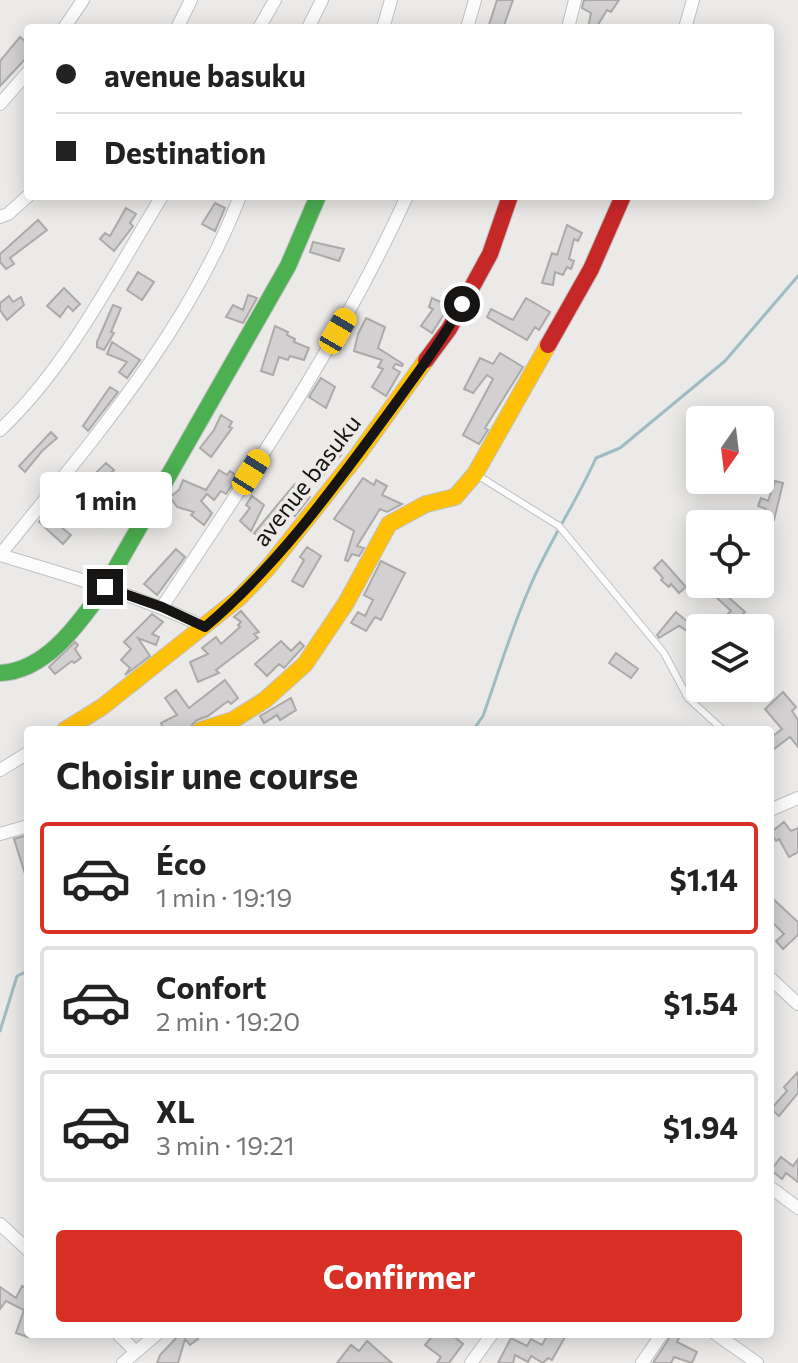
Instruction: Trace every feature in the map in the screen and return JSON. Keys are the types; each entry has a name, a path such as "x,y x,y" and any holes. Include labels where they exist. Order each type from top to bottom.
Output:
{"street":[{"path":"67,24 83,0"},
{"path":"179,24 191,0"},
{"path":"261,24 275,0"},
{"path":"310,24 322,0"},
{"path":"384,24 391,0"},
{"path":"468,24 475,0"},
{"path":"569,24 575,0"},
{"path":"686,24 693,0"},
{"path":"0,104 24,77"},
{"path":"0,217 24,200"},
{"path":"0,430 36,395 160,200"},
{"path":"205,627 162,607 0,555 136,384 184,309 239,200"},
{"path":"0,673 15,673 45,656 82,620 105,587 288,266 316,200"},
{"path":"162,607 325,354 377,263 405,200"},
{"name":"avenue basuku","path":"71,726 102,707 205,627 267,569 357,456 449,329 490,254 509,200"},
{"path":"214,726 233,720 265,700 305,664 346,603 389,524 426,504 463,492 591,269 621,200"},
{"path":"0,770 24,755"},
{"path":"774,808 798,798"},
{"path":"0,834 24,827"},
{"path":"774,982 798,1004"},
{"path":"774,1190 798,1208"},
{"path":"1,1229 24,1247"},
{"path":"122,1338 135,1351"},
{"path":"123,1363 152,1338"},
{"path":"471,1363 489,1338"},
{"path":"642,1363 659,1338"},
{"path":"722,1338 757,1363"}],"lane":[{"path":"475,474 559,526 664,653 688,698 719,726"}],"building":[{"path":"497,0 513,0 504,24 489,24"},
{"path":"584,0 619,0 611,12 607,10 598,24 589,24 591,13 582,8"},
{"path":"20,37 24,40 24,60 0,86 0,61"},
{"path":"215,203 225,208 215,231 202,224"},
{"path":"126,208 136,214 130,223 133,226 114,251 100,239 105,233 110,236"},
{"path":"38,220 47,230 10,258 14,264 6,269 0,262 0,254"},
{"path":"567,225 582,233 578,241 574,239 569,259 574,261 571,269 567,267 563,275 555,272 553,285 542,283 552,253 557,255"},
{"path":"313,242 344,249 339,261 310,252"},
{"path":"138,272 154,282 142,300 127,290"},
{"path":"64,288 80,304 73,311 68,306 60,317 47,306"},
{"path":"248,295 257,298 243,323 226,317 233,305 243,310"},
{"path":"9,296 13,302 21,297 24,305 7,320 0,310 0,303"},
{"path":"432,298 449,306 432,333 421,326 433,309 429,307"},
{"path":"526,298 550,312 539,330 535,327 527,340 487,317 491,309 513,320"},
{"path":"113,305 121,308 111,332 114,333 104,350 97,347 97,342"},
{"path":"366,318 385,327 378,348 403,364 395,364 393,368 400,372 386,396 372,387 383,369 378,367 382,360 354,351"},
{"path":"275,326 288,332 287,335 295,339 294,342 309,348 304,360 279,357 273,375 261,371"},
{"path":"112,342 140,360 127,378 119,372 127,362 107,354"},
{"path":"500,353 523,367 485,428 488,430 479,444 463,435 493,379 487,375 473,393 464,389 480,358 493,364"},
{"path":"321,378 335,387 326,408 309,397"},
{"path":"110,387 118,392 88,431 83,426"},
{"path":"221,415 232,422 229,427 232,428 211,457 200,448"},
{"path":"51,432 57,438 25,472 19,466"},
{"path":"340,439 347,442 342,454 321,478 311,470"},
{"path":"106,463 114,470 95,496 83,485"},
{"path":"219,470 227,475 230,471 238,477 226,494 221,491 214,500 207,494 201,501 212,513 204,525 191,515 194,512 177,507 170,497 179,490 183,480 206,490"},
{"path":"363,478 374,485 376,480 387,486 382,495 402,504 387,512 380,509 357,546 364,548 359,556 352,554 348,561 345,560 354,531 334,519"},
{"path":"775,481 783,483 774,520 774,510 758,506 761,498 768,501 770,494 774,494"},
{"path":"295,484 310,497 295,516 291,514 264,541 254,533"},
{"path":"115,496 122,502 125,498 138,507 129,520 116,511 102,527 94,520"},
{"path":"252,496 264,505 251,531 240,521 250,508 246,505"},
{"path":"48,511 57,518 54,521 71,535 63,544 39,522"},
{"path":"307,547 321,556 303,587 292,581 304,560 300,557"},
{"path":"176,549 185,557 157,595 144,584"},
{"path":"662,560 686,587 679,593 671,584 669,587 661,580 663,578 654,568"},
{"path":"381,561 405,573 381,620 375,617 366,631 351,623 358,612 365,616 373,600 364,595"},
{"path":"717,598 729,598 745,612 728,614 731,611"},
{"path":"241,611 259,632 254,634 258,638 216,670 219,673 198,682 190,662 208,654 202,648 216,637 221,644 240,627 241,622 234,617"},
{"path":"676,612 686,620 686,630 679,626 659,638 657,635"},
{"path":"152,614 163,622 152,634 159,637 156,645 138,638 150,656 125,675 130,668 121,660 131,649 124,642"},
{"path":"281,641 291,651 300,642 304,646 284,668 279,664 267,676 255,664"},
{"path":"75,642 78,645 75,649 81,658 55,674 49,667"},
{"path":"616,653 638,669 631,678 609,663"},
{"path":"225,680 238,698 231,704 228,701 191,726 162,726 161,723 177,715 165,698 176,690 189,708"},
{"path":"783,692 796,707 792,711 798,720 798,747 790,737 774,749 774,735 782,729 765,709"},
{"path":"291,698 296,710 280,720 277,715 264,723 260,716"},
{"path":"784,822 791,831 798,828 798,852 789,857 779,839 774,838 774,830"},
{"path":"24,836 24,871 14,839"},
{"path":"774,900 798,922 798,935 783,949 776,941 784,934 774,924"},
{"path":"798,1072 798,1093 779,1116 774,1112 774,1106 787,1091 784,1087"},
{"path":"781,1157 793,1166 798,1159 798,1182 786,1173 782,1179 774,1172 774,1166"},
{"path":"0,1287 16,1298 24,1287 24,1310 6,1301 0,1309"},
{"path":"24,1310 24,1336 16,1333"},
{"path":"176,1338 198,1339 190,1345 185,1339 178,1363 157,1363 160,1355"},
{"path":"431,1338 456,1338 463,1344 449,1363 437,1363 441,1357 425,1345"},
{"path":"511,1338 527,1346 531,1339 542,1345 546,1338 564,1338 552,1360 548,1358 543,1363 531,1356 528,1362 515,1355 513,1363 498,1363"},
{"path":"669,1338 679,1338 677,1342 697,1352 692,1363 674,1357 671,1363 653,1363"},
{"path":"367,1341 392,1363 337,1363 351,1345 359,1351"}],"waterway":[{"path":"476,726 483,716 516,620 537,572 596,458 620,448 725,361 798,276"},
{"path":"0,1031 17,976 24,973"}],"traffic: fast":[{"path":"0,673 33,664 47,654 73,629 105,587 288,266 316,200"}],"traffic: slow":[{"path":"214,726 233,720 265,700 305,664 346,603 389,524 426,504 455,497 475,474 548,345"},
{"path":"71,726 102,707 239,598 267,569 357,456 426,360"}],"traffic: jam":[{"path":"426,360 449,329 490,254 509,200"},
{"path":"548,345 591,269 621,200"}],"route":[{"path":"105,587 162,607 205,627 267,569 357,456 449,329 462,304"}]}
